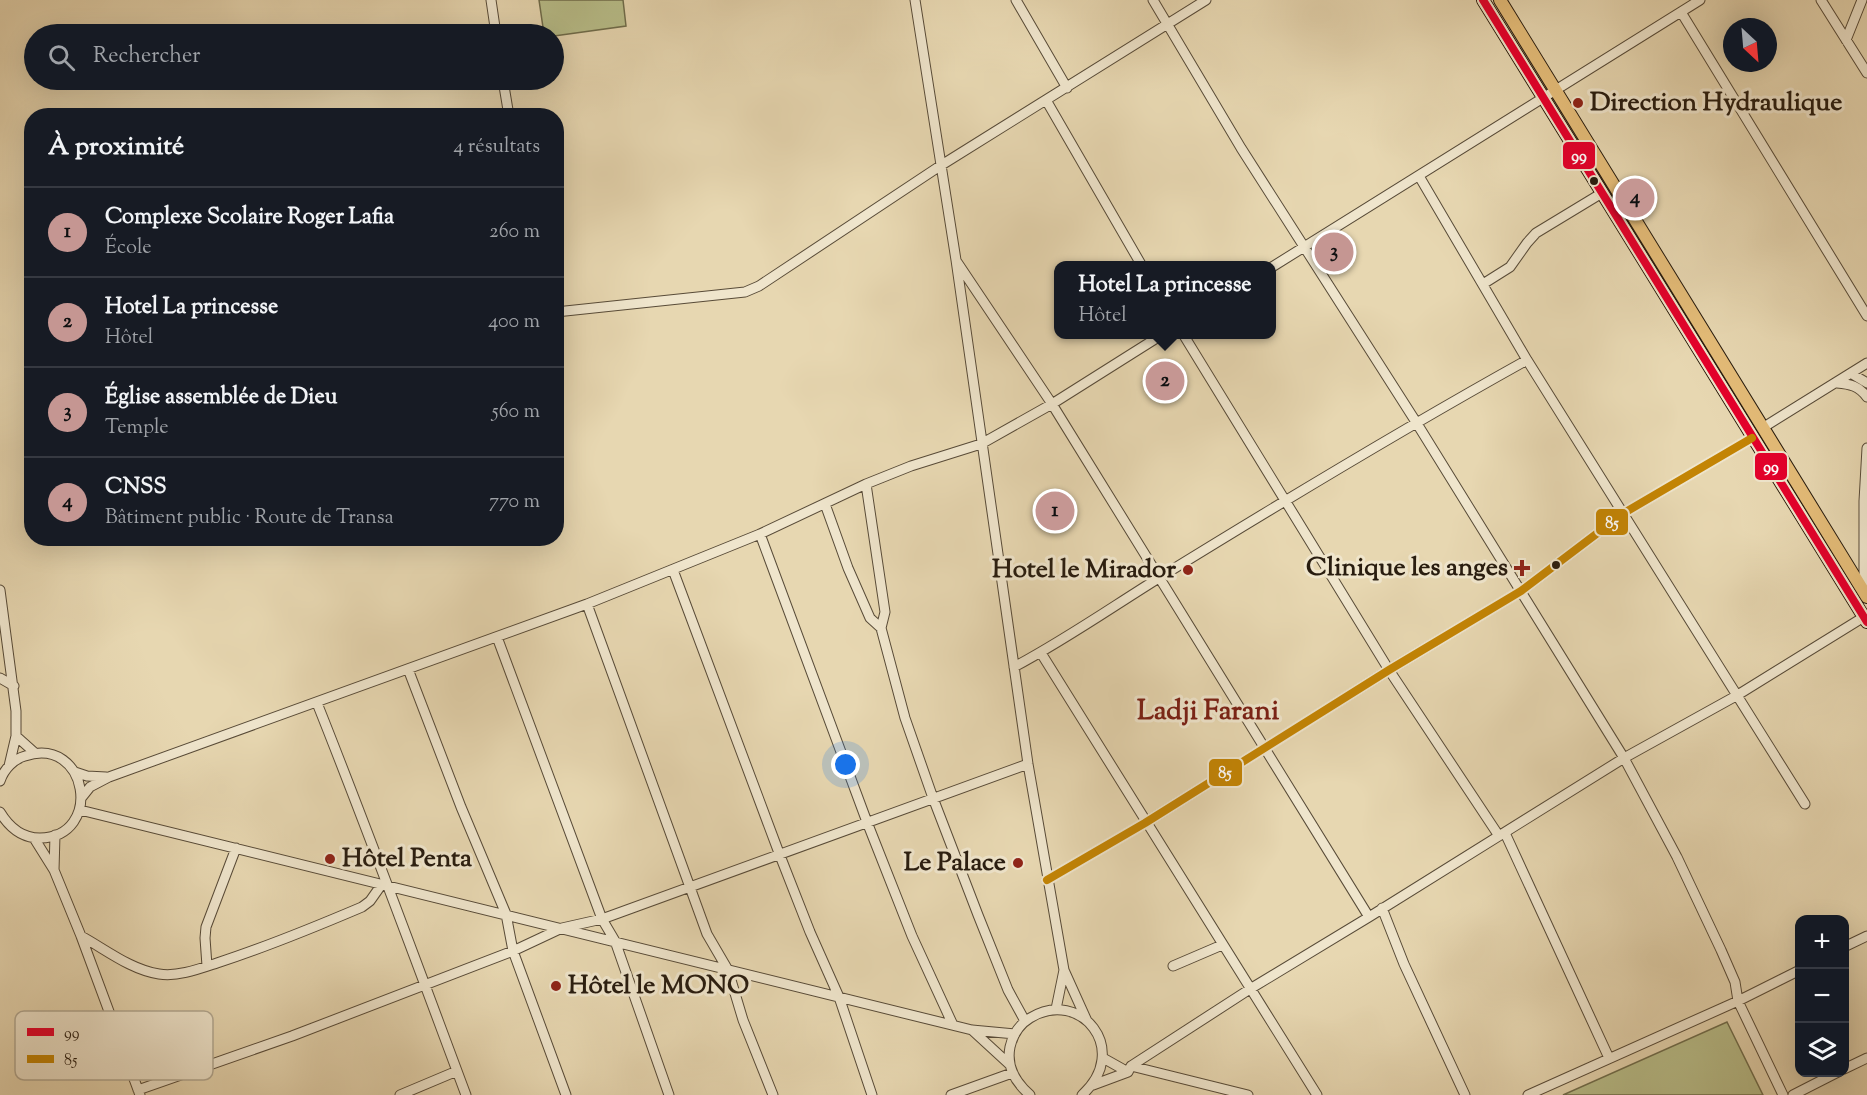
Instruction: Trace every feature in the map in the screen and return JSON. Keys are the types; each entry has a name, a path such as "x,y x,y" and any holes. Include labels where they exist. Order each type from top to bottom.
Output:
{"main road":[{"path":"1483,0 1837,576 1866,618"},
{"path":"1500,0 1764,427 1858,571 1866,595"}],"street":[{"path":"491,0 495,24"},
{"path":"915,0 956,260 981,444 1047,880 1064,970 1087,1021"},
{"path":"1016,0 1067,88"},
{"path":"1153,0 1241,148 1416,422 1624,758 1677,857 1721,950 1735,982 1738,1001 1783,1095"},
{"path":"564,311 745,291 759,286 940,166 1206,0"},
{"path":"1276,264 1700,0"},
{"path":"1821,0 1867,73"},
{"path":"1846,40 1862,0"},
{"path":"1681,12 1867,316"},
{"path":"504,90 507,108"},
{"path":"1046,100 1139,261"},
{"path":"1419,176 1527,360 1805,804"},
{"path":"1483,284 1510,267 1536,233 1602,193"},
{"path":"956,260 1052,404 1369,917"},
{"path":"82,797 90,787 109,777 587,604 760,534 866,484 934,458 981,444 1052,404 1155,339"},
{"path":"1186,339 1389,670 1502,835 1609,1058"},
{"path":"1014,667 1103,615 1160,577 1416,422 1527,360"},
{"path":"1764,427 1867,363"},
{"path":"1852,374 1867,383"},
{"path":"1837,382 1859,388 1867,397"},
{"path":"1047,880 1145,823 1389,670 1521,591 1624,513 1752,438"},
{"path":"1837,576 1843,577 1858,571 1867,448"},
{"path":"866,484 885,612 880,628"},
{"path":"825,504 848,568 870,618 880,628 905,717 933,798 1008,990 1025,1021"},
{"path":"760,534 867,822 912,936 953,1025"},
{"path":"673,570 779,854 839,997 872,1095"},
{"path":"0,590 14,686 16,736 9,766 0,781"},
{"path":"587,604 707,934 728,970 743,1020 772,1095"},
{"path":"1082,1095 1093,1085 1130,1069 1250,989 1624,758 1736,696 1866,618"},
{"path":"497,637 602,919 615,941 669,1095"},
{"path":"1041,652 1145,823 1317,1095"},
{"path":"408,669 461,807 506,914 513,951 566,1095"},
{"path":"0,678 14,686"},
{"path":"317,703 359,807 384,884 425,984 466,1095"},
{"path":"16,736 35,753"},
{"path":"0,812 13,829 34,838 55,835 66,829 80,810 81,784 75,772 58,757 35,753 21,757 9,766"},
{"path":"213,1065 513,951 562,928 602,919 1028,764"},
{"path":"75,772 87,776 109,777"},
{"path":"80,810 972,1030 1015,1034"},
{"path":"54,870 55,835"},
{"path":"34,838 54,870 109,1011"},
{"path":"207,966 206,927 236,848"},
{"path":"81,936 121,959 155,973 177,974 282,940 362,907 384,884"},
{"path":"1382,908 1404,964 1465,1095"},
{"path":"1849,945 1867,936"},
{"path":"1173,966 1222,945"},
{"path":"1056,1009 1064,970"},
{"path":"1528,1095 1738,1001 1795,972"},
{"path":"1030,1095 1020,1086 1011,1068 1009,1053 1015,1034 1025,1021 1039,1012 1056,1009 1073,1012 1087,1021 1096,1031 1102,1044 1103,1058 1102,1068 1093,1085"},
{"path":"972,1030 1011,1068"},
{"path":"1103,1058 1130,1069 1248,1095"},
{"path":"1849,1067 1867,1058"},
{"path":"951,1095 1011,1068"},
{"path":"400,1095 457,1071"},
{"path":"1793,1095 1828,1077"},
{"path":"139,1092 172,1080"}],"green space":[{"path":"539,0 623,0 626,26 564,35 564,24 543,24"},
{"path":"1727,1022 1763,1095 1563,1095"}],"transit line":[{"name":"99","path":"1483,0 1867,622"},
{"name":"85","path":"1047,880 1145,823 1389,670 1521,591 1624,513 1752,438"}],"place":[{"name":"Direction Hydraulique","path":"1578,103"},
{"name":"CNSS","path":"1635,198"},
{"name":"Église assemblée de Dieu","path":"1334,252"},
{"name":"Hotel La princesse","path":"1165,381"},
{"name":"Complexe Scolaire Roger Lafia","path":"1055,511"},
{"name":"Clinique les anges","path":"1522,568"},
{"name":"Hotel le Mirador","path":"1188,570"},
{"name":"Hôtel Penta","path":"330,859"},
{"name":"Le Palace","path":"1018,863"},
{"name":"Hôtel le MONO","path":"556,986"}],"district":[{"name":"Ladji Farani","path":"1208,712"}]}
